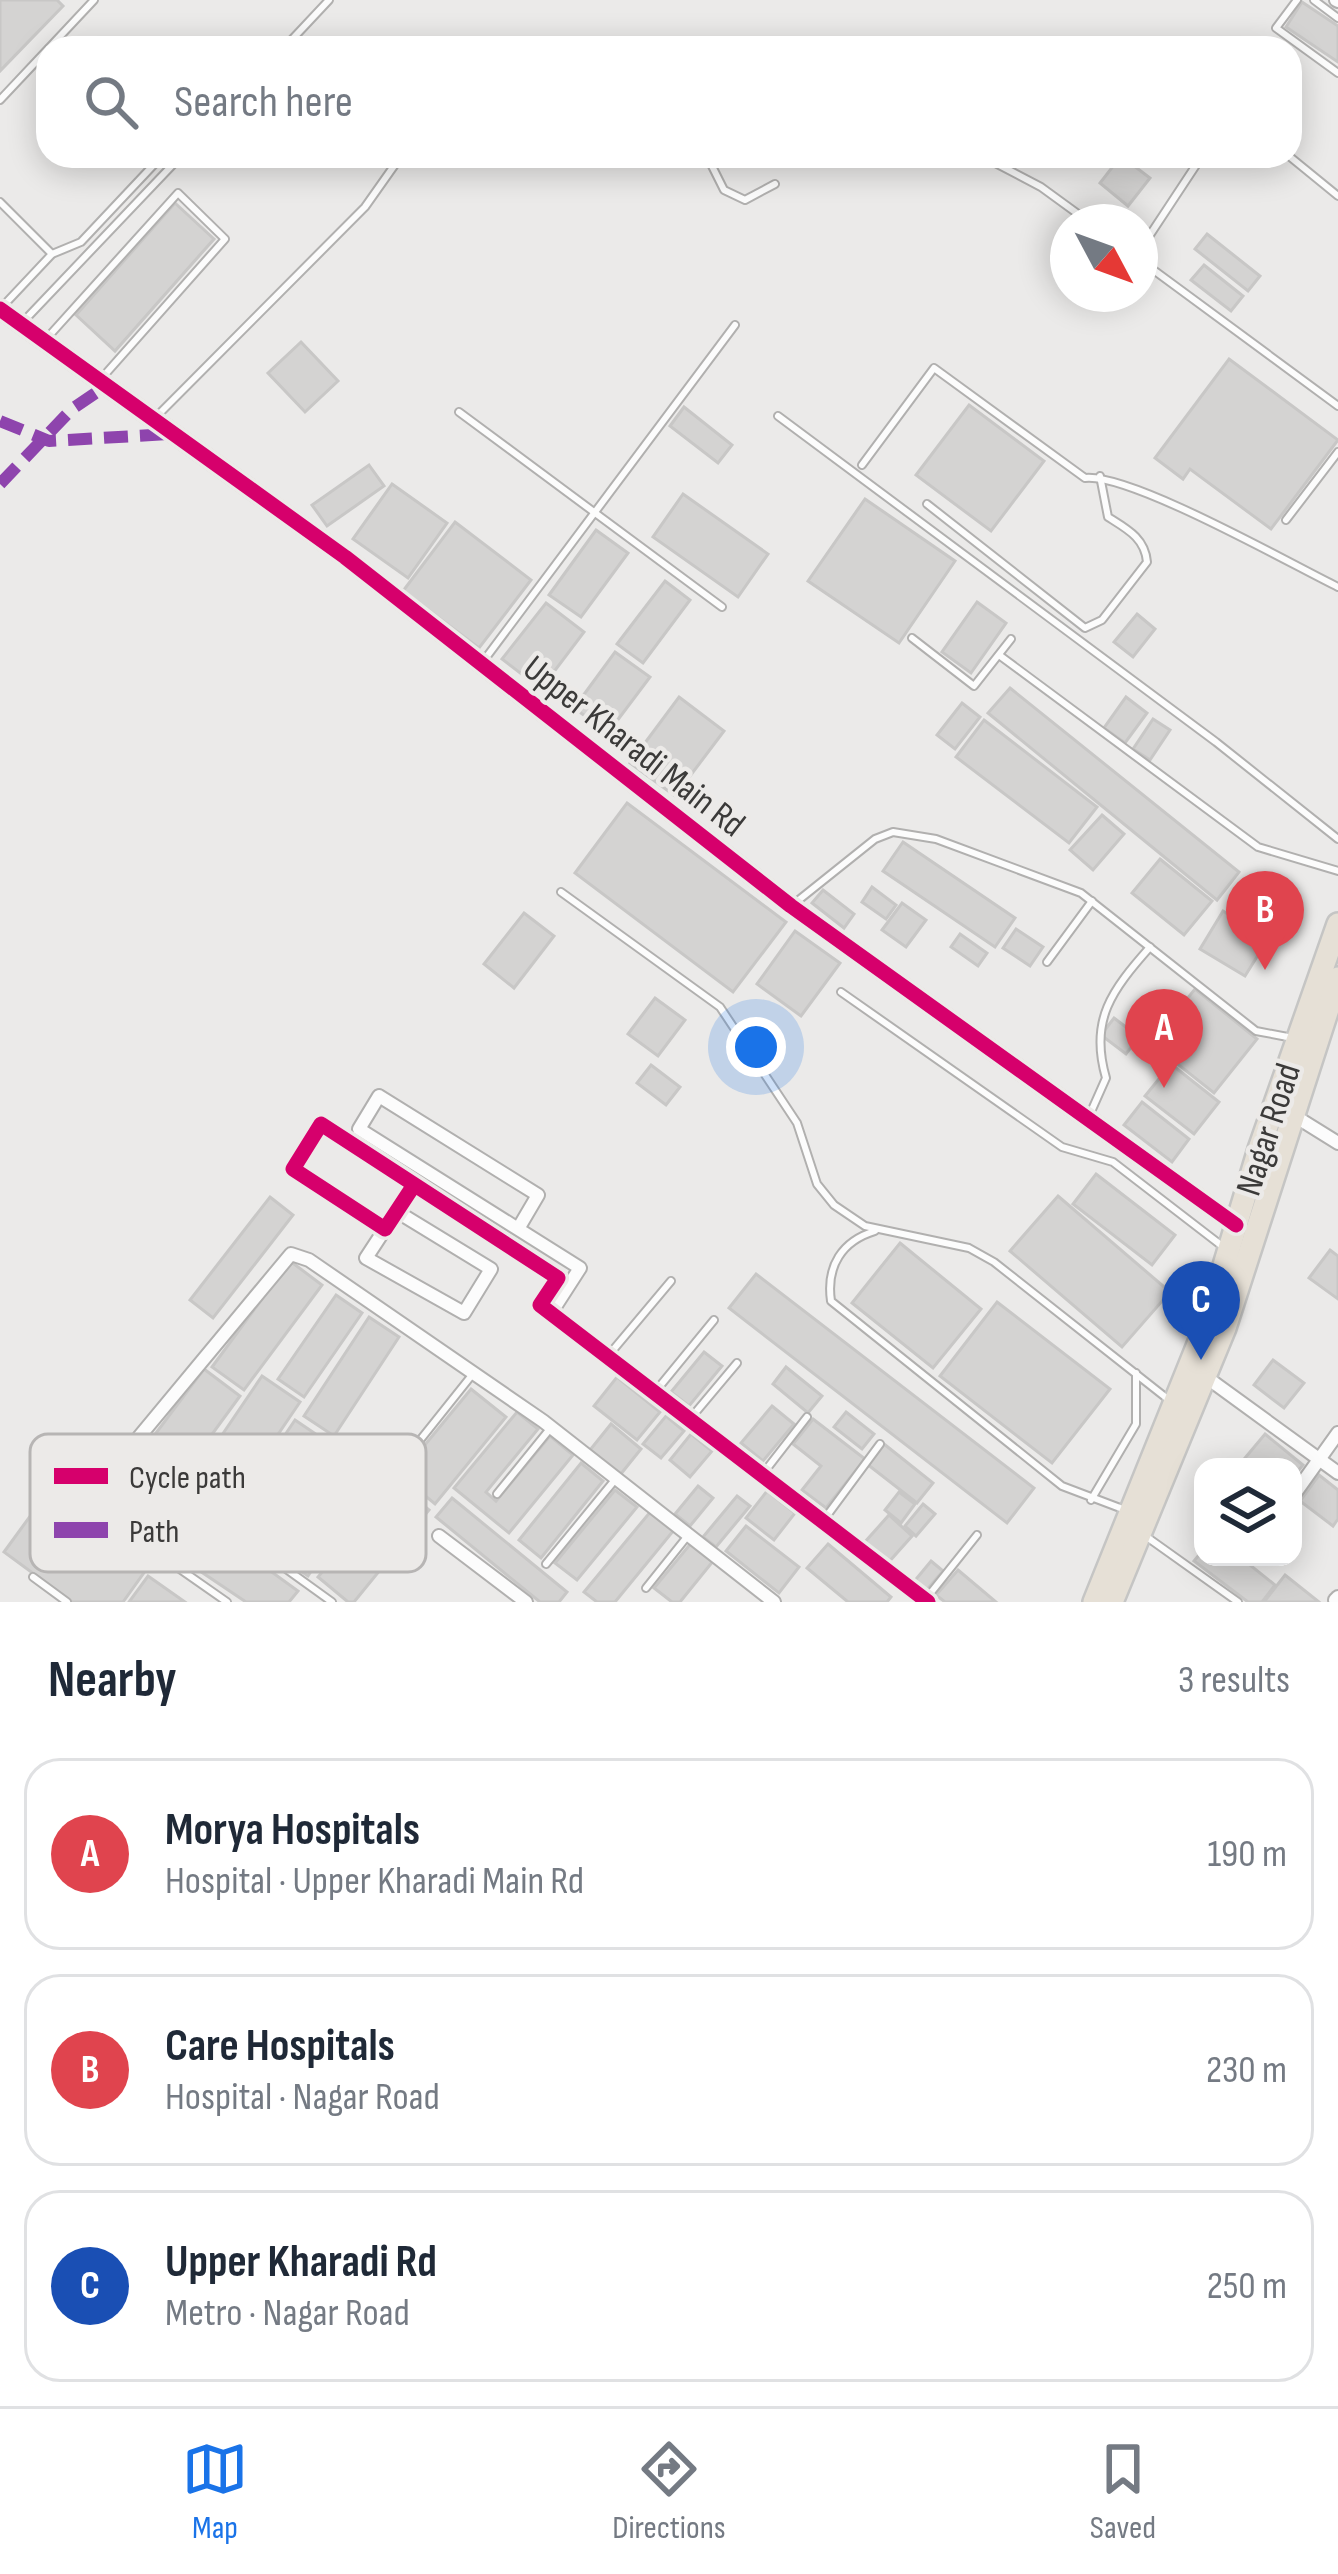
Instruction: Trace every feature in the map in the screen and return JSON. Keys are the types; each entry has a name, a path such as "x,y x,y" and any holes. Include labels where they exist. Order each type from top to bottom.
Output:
{"highway":[{"name":"Nagar Road","path":"1112,1602 1296,1038 1338,925"},
{"name":"Nagar Road","path":"1094,1602 1206,1377 1337,984"}],"street":[{"name":"Upper Kharadi Main Rd","path":"0,308 156,417 791,906 1236,1225"},
{"path":"518,1229 538,1195 380,1096 359,1129 580,1268 551,1313"},
{"path":"1290,1114 1338,1143"},
{"path":"385,1228 293,1169 321,1124 558,1278 540,1305 926,1601"},
{"path":"396,1211 491,1269 464,1313 366,1258 385,1228 396,1211 413,1185"},
{"path":"141,1434 291,1254 309,1260 551,1427 767,1600"},
{"path":"1206,1377 1338,1473"},
{"path":"1302,1483 1338,1433"},
{"path":"440,1536 526,1602"}],"lane":[{"path":"60,36 94,0"},
{"path":"295,36 329,0"},
{"path":"1287,36 1276,28 1297,0"},
{"path":"1314,0 1338,18"},
{"path":"1302,47 1338,73"},
{"path":"0,100 36,62"},
{"path":"1302,167 1338,196"},
{"path":"0,308 52,254 81,242 151,168"},
{"path":"21,323 170,168"},
{"path":"156,417 365,207 393,168"},
{"path":"713,168 724,190 745,200 775,184"},
{"path":"1005,168 1064,204"},
{"path":"1158,226 1194,168"},
{"path":"46,340 178,193 225,239 101,379"},
{"path":"0,202 52,254"},
{"path":"1158,269 1338,406"},
{"path":"482,664 735,325"},
{"path":"862,465 934,368 1084,478 1100,476 1338,587"},
{"path":"459,412 722,607"},
{"path":"778,416 1338,838"},
{"path":"1286,520 1338,452"},
{"path":"927,504 1085,628 1102,620 1147,562 1146,548 1135,534 1108,517 1100,476"},
{"path":"912,638 974,686 1011,639"},
{"path":"999,655 1258,847 1338,871"},
{"path":"791,906 855,853 893,832 965,848 1057,882 1092,901 1256,1030 1296,1038"},
{"path":"561,892 720,1007 797,1123 817,1184 834,1205 879,1230 969,1248 994,1262 1177,1406"},
{"path":"1047,962 1092,901"},
{"path":"1088,1117 1106,1078 1096,1042 1105,1016 1121,980 1150,947"},
{"path":"841,992 1062,1147 1113,1162 1228,1251"},
{"path":"879,1230 854,1238 839,1256 828,1277 831,1301 1062,1486 1137,1523 1238,1602"},
{"path":"608,1357 671,1281"},
{"path":"656,1392 714,1320"},
{"path":"690,1419 737,1363"},
{"path":"425,1434 474,1372"},
{"path":"1091,1499 1136,1424 1136,1373"},
{"path":"762,1474 807,1417"},
{"path":"497,1494 551,1427"},
{"path":"823,1521 880,1444"},
{"path":"546,1564 616,1478"},
{"path":"646,1588 689,1535"},
{"path":"926,1601 977,1535"},
{"path":"184,1572 227,1602"},
{"path":"290,1572 332,1602"},
{"path":"33,1577 67,1602"}],"building":[{"path":"0,0 57,0 63,6 0,71"},
{"path":"1302,2 1338,26 1338,62 1302,36 1286,27"},
{"path":"1112,168 1137,168 1150,178 1126,204 1100,183"},
{"path":"175,203 214,239 115,351 76,315"},
{"path":"1207,234 1260,276 1248,291 1195,249"},
{"path":"1204,265 1243,296 1231,311 1191,280"},
{"path":"301,342 338,381 305,412 268,373"},
{"path":"1229,359 1338,440 1271,529 1190,469 1183,479 1155,458"},
{"path":"969,405 1044,461 991,531 916,475"},
{"path":"684,407 732,445 718,463 670,426"},
{"path":"369,465 384,486 327,526 312,505"},
{"path":"392,484 447,523 408,578 353,539"},
{"path":"683,494 768,554 738,597 653,537"},
{"path":"865,499 955,561 899,643 808,581"},
{"path":"455,522 531,580 479,648 403,591"},
{"path":"596,530 628,553 581,617 549,595"},
{"path":"665,581 690,600 643,663 617,644"},
{"path":"977,602 1006,623 971,673 942,652"},
{"path":"546,603 584,632 541,689 502,659"},
{"path":"1137,614 1155,629 1133,657 1114,642"},
{"path":"615,652 650,677 608,733 574,708"},
{"path":"1010,688 1239,872 1217,900 988,713"},
{"path":"679,697 724,731 675,796 630,763"},
{"path":"1126,697 1147,713 1125,743 1104,728"},
{"path":"962,703 980,717 955,749 937,735"},
{"path":"1153,719 1170,730 1150,760 1133,749"},
{"path":"984,720 1097,807 1069,843 956,757"},
{"path":"627,803 786,922 733,992 575,873"},
{"path":"1102,815 1124,834 1093,870 1070,850"},
{"path":"903,842 1015,918 995,947 883,871"},
{"path":"1160,859 1212,901 1184,935 1132,893"},
{"path":"872,887 896,905 886,919 862,902"},
{"path":"823,890 854,914 844,928 812,903"},
{"path":"902,903 926,920 906,947 882,930"},
{"path":"1223,911 1268,939 1245,976 1200,949"},
{"path":"524,913 554,936 514,988 484,964"},
{"path":"1016,929 1043,947 1030,966 1003,948"},
{"path":"795,931 840,963 801,1016 757,984"},
{"path":"960,934 987,953 978,966 951,947"},
{"path":"1195,989 1257,1039 1214,1093 1151,1043"},
{"path":"655,998 685,1020 658,1056 628,1034"},
{"path":"1114,1018 1139,1037 1126,1054 1101,1035"},
{"path":"1171,1064 1219,1102 1194,1134 1145,1096"},
{"path":"651,1065 680,1087 666,1105 637,1083"},
{"path":"1142,1102 1189,1139 1172,1162 1124,1125"},
{"path":"1096,1174 1175,1235 1152,1265 1073,1204"},
{"path":"1058,1196 1170,1292 1122,1347 1010,1251"},
{"path":"270,1197 293,1215 213,1318 190,1300"},
{"path":"900,1243 981,1309 933,1368 852,1303"},
{"path":"1330,1250 1338,1256 1338,1299 1309,1278"},
{"path":"290,1261 322,1285 244,1390 212,1367"},
{"path":"756,1274 1034,1488 1007,1523 729,1308"},
{"path":"336,1295 362,1313 304,1397 278,1379"},
{"path":"997,1302 1110,1389 1052,1463 940,1376"},
{"path":"369,1317 399,1337 335,1434 304,1416"},
{"path":"704,1352 722,1366 689,1406 671,1392"},
{"path":"1273,1360 1304,1383 1284,1408 1254,1385"},
{"path":"786,1367 822,1396 808,1413 773,1384"},
{"path":"204,1369 240,1396 212,1434 155,1434"},
{"path":"262,1376 300,1402 278,1434 223,1434"},
{"path":"617,1377 660,1412 637,1440 594,1406"},
{"path":"471,1389 506,1417 435,1504 426,1497 426,1444"},
{"path":"772,1406 794,1424 763,1461 741,1443"},
{"path":"517,1412 538,1429 486,1492 496,1501 550,1436 573,1455 509,1533 454,1488"},
{"path":"846,1412 874,1434 862,1449 834,1427"},
{"path":"666,1416 684,1431 661,1458 643,1444"},
{"path":"813,1419 865,1459 826,1508 802,1490 821,1466 793,1444"},
{"path":"295,1420 316,1434 286,1434"},
{"path":"611,1424 641,1449 620,1475 590,1450"},
{"path":"691,1434 712,1451 690,1477 670,1460"},
{"path":"1265,1434 1294,1458 1245,1458"},
{"path":"884,1444 933,1483 917,1503 867,1464"},
{"path":"581,1463 603,1481 541,1558 519,1540"},
{"path":"1319,1475 1338,1490 1338,1519 1333,1526 1302,1503"},
{"path":"698,1486 713,1498 690,1526 675,1514"},
{"path":"615,1490 637,1507 577,1580 555,1563"},
{"path":"767,1491 795,1513 774,1540 746,1518"},
{"path":"899,1492 915,1504 901,1523 885,1510"},
{"path":"737,1496 750,1506 716,1547 703,1537"},
{"path":"452,1498 567,1592 559,1602 540,1602 436,1517"},
{"path":"923,1504 935,1514 916,1536 905,1526"},
{"path":"651,1511 674,1530 615,1602 597,1602 584,1592"},
{"path":"889,1515 912,1536 887,1564 864,1543"},
{"path":"30,1516 30,1571 4,1552"},
{"path":"746,1526 799,1567 779,1593 726,1551"},
{"path":"692,1542 714,1560 680,1602 672,1602 654,1588"},
{"path":"828,1544 891,1597 887,1602 848,1602 807,1568"},
{"path":"931,1561 943,1571 924,1593 912,1584"},
{"path":"1201,1566 1251,1566 1275,1585 1262,1602 1248,1602"},
{"path":"958,1570 996,1602 945,1602 936,1595"},
{"path":"31,1572 144,1572 123,1602 72,1602"},
{"path":"201,1572 272,1572 298,1591 289,1602 246,1602"},
{"path":"322,1572 378,1572 354,1602 318,1577"},
{"path":"1285,1575 1319,1602 1264,1602"},
{"path":"148,1576 185,1602 129,1602"}],"marked path":[{"path":"0,484 72,409 109,384"},
{"path":"0,421 49,441 170,434"}],"cycle path":[{"path":"0,309 345,557 791,906 1236,1225"},
{"path":"414,1185 385,1229 293,1169 321,1124 558,1278 540,1305 928,1602"}],"place":[{"name":"Care Hospitals","path":"1265,970"},
{"name":"Morya Hospitals","path":"1164,1088"},
{"name":"Upper Kharadi Rd","path":"1201,1360"}]}
